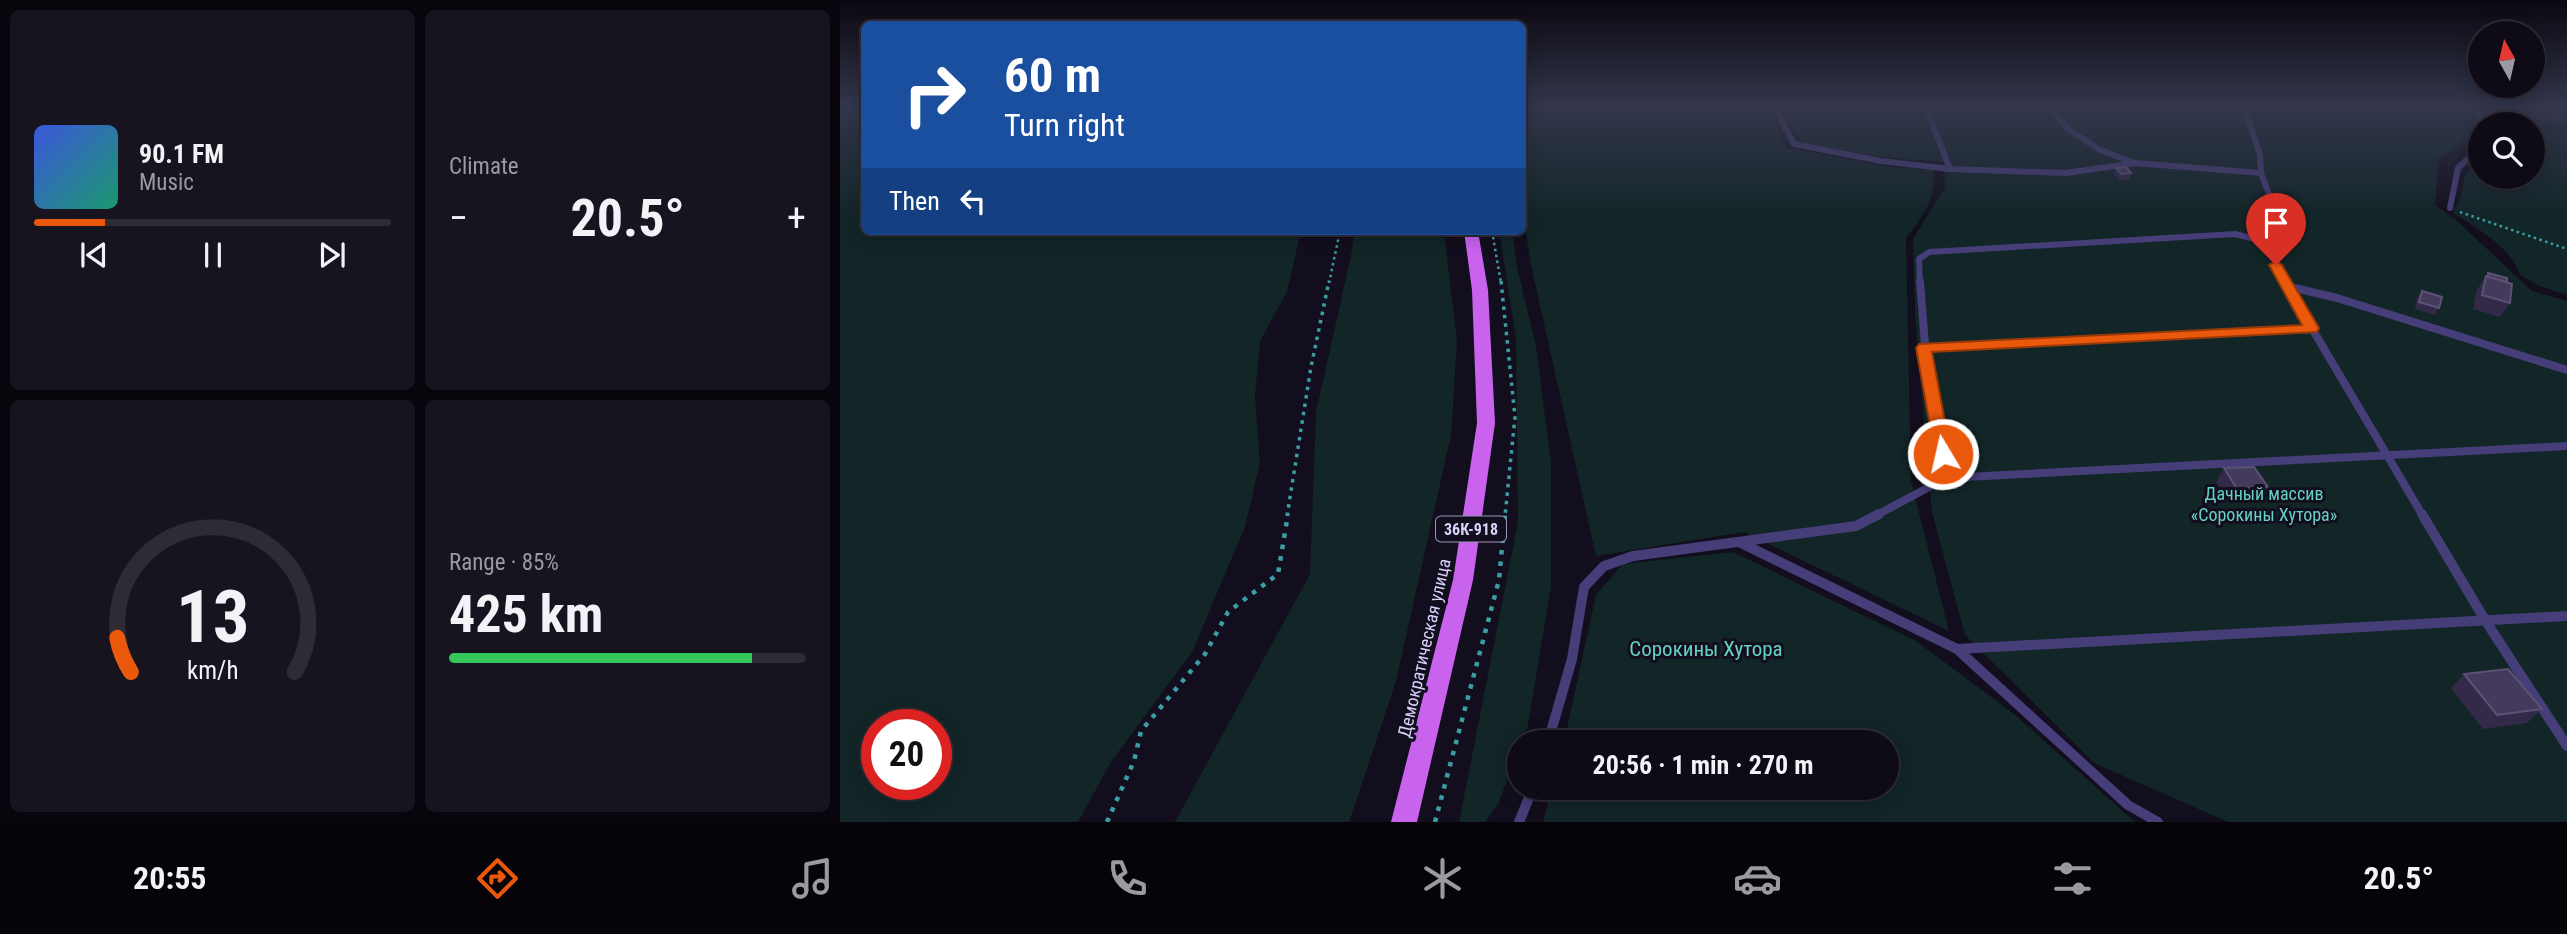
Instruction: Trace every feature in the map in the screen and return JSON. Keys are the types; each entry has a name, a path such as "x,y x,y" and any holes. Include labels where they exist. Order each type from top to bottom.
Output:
{"main road":[{"name":"Демократическая улица","path":"1404,822 1463,580 1486,423 1480,290 1472,235"}],"lane":[{"path":"1794,143 1881,161 2023,174 2114,169 2135,163 2261,173"},
{"path":"1940,143 1950,169"},
{"path":"2091,143 2135,163"},
{"path":"2257,143 2261,173 2282,229 2276,265 2286,286 2484,621 2567,746"},
{"path":"2450,208 2458,168 2468,158"},
{"path":"1946,478 1940,429 1928,383 1919,259 1929,253 2235,234 2279,245"},
{"path":"2286,286 2337,298 2567,370"},
{"path":"1924,348 2312,328"},
{"path":"1551,730 1572,659 1584,587 1604,566 1633,556 1856,526 1946,478 2567,446"},
{"path":"1739,542 1957,649 2128,805 2158,822"},
{"path":"1957,649 2567,616"},
{"path":"1519,822 1528,800"}],"path":[{"path":"2450,208 2567,249"},
{"path":"1107,822 1134,761 1141,730 1205,654 1228,612 1278,574 1311,368 1339,235"}],"green space":[{"path":"840,143 861,143 861,235 1300,235 1287,292 1260,341 1255,396 1260,463 1245,527 1192,652 1111,762 1078,822 840,822"},
{"path":"1526,143 1784,143 1786,148 1890,167 1933,170 1931,198 1923,215 1906,238 1911,481 1949,631 1744,532 1596,556 1526,233"},
{"name":"Дачный массив «Сорокины Хутора»","path":"1804,143 2461,143 2439,158 2435,205 2455,219 2532,291 2567,301 2567,822 2228,822 2094,763 1965,635 1932,512 1915,313 1913,239 1945,187 1944,162 1888,158"},
{"path":"2545,143 2567,143 2567,295 2539,286 2520,275 2516,265 2501,247 2453,213 2461,196 2468,171 2468,189 2545,189"},
{"path":"1354,235 1444,235 1457,342 1451,435 1396,681 1349,822 1175,822 1310,574 1316,412"},
{"path":"1500,235 1513,235 1517,267 1536,346 1551,462 1551,586 1528,725 1526,730 1507,730 1507,780 1498,804 1485,822 1459,822 1518,522 1516,338"},
{"name":"Сорокины Хутора","path":"1733,552 1916,641 2014,714 2135,822 1543,822 1549,800 1899,800 1899,730 1567,730 1596,595 1623,564"}],"building":[{"path":"2126,167 2131,173 2122,174 2116,168"},
{"path":"2488,273 2507,278 2507,282 2488,277"},
{"path":"2486,276 2512,284 2510,303 2482,295"},
{"path":"2422,291 2442,297 2439,308 2419,302"},
{"path":"2254,467 2268,487 2237,489 2224,468"},
{"path":"2508,669 2542,709 2497,715 2464,674"}],"route":[{"path":"1943,454 1940,429 1928,383 1924,348 2312,328 2276,265"}]}
